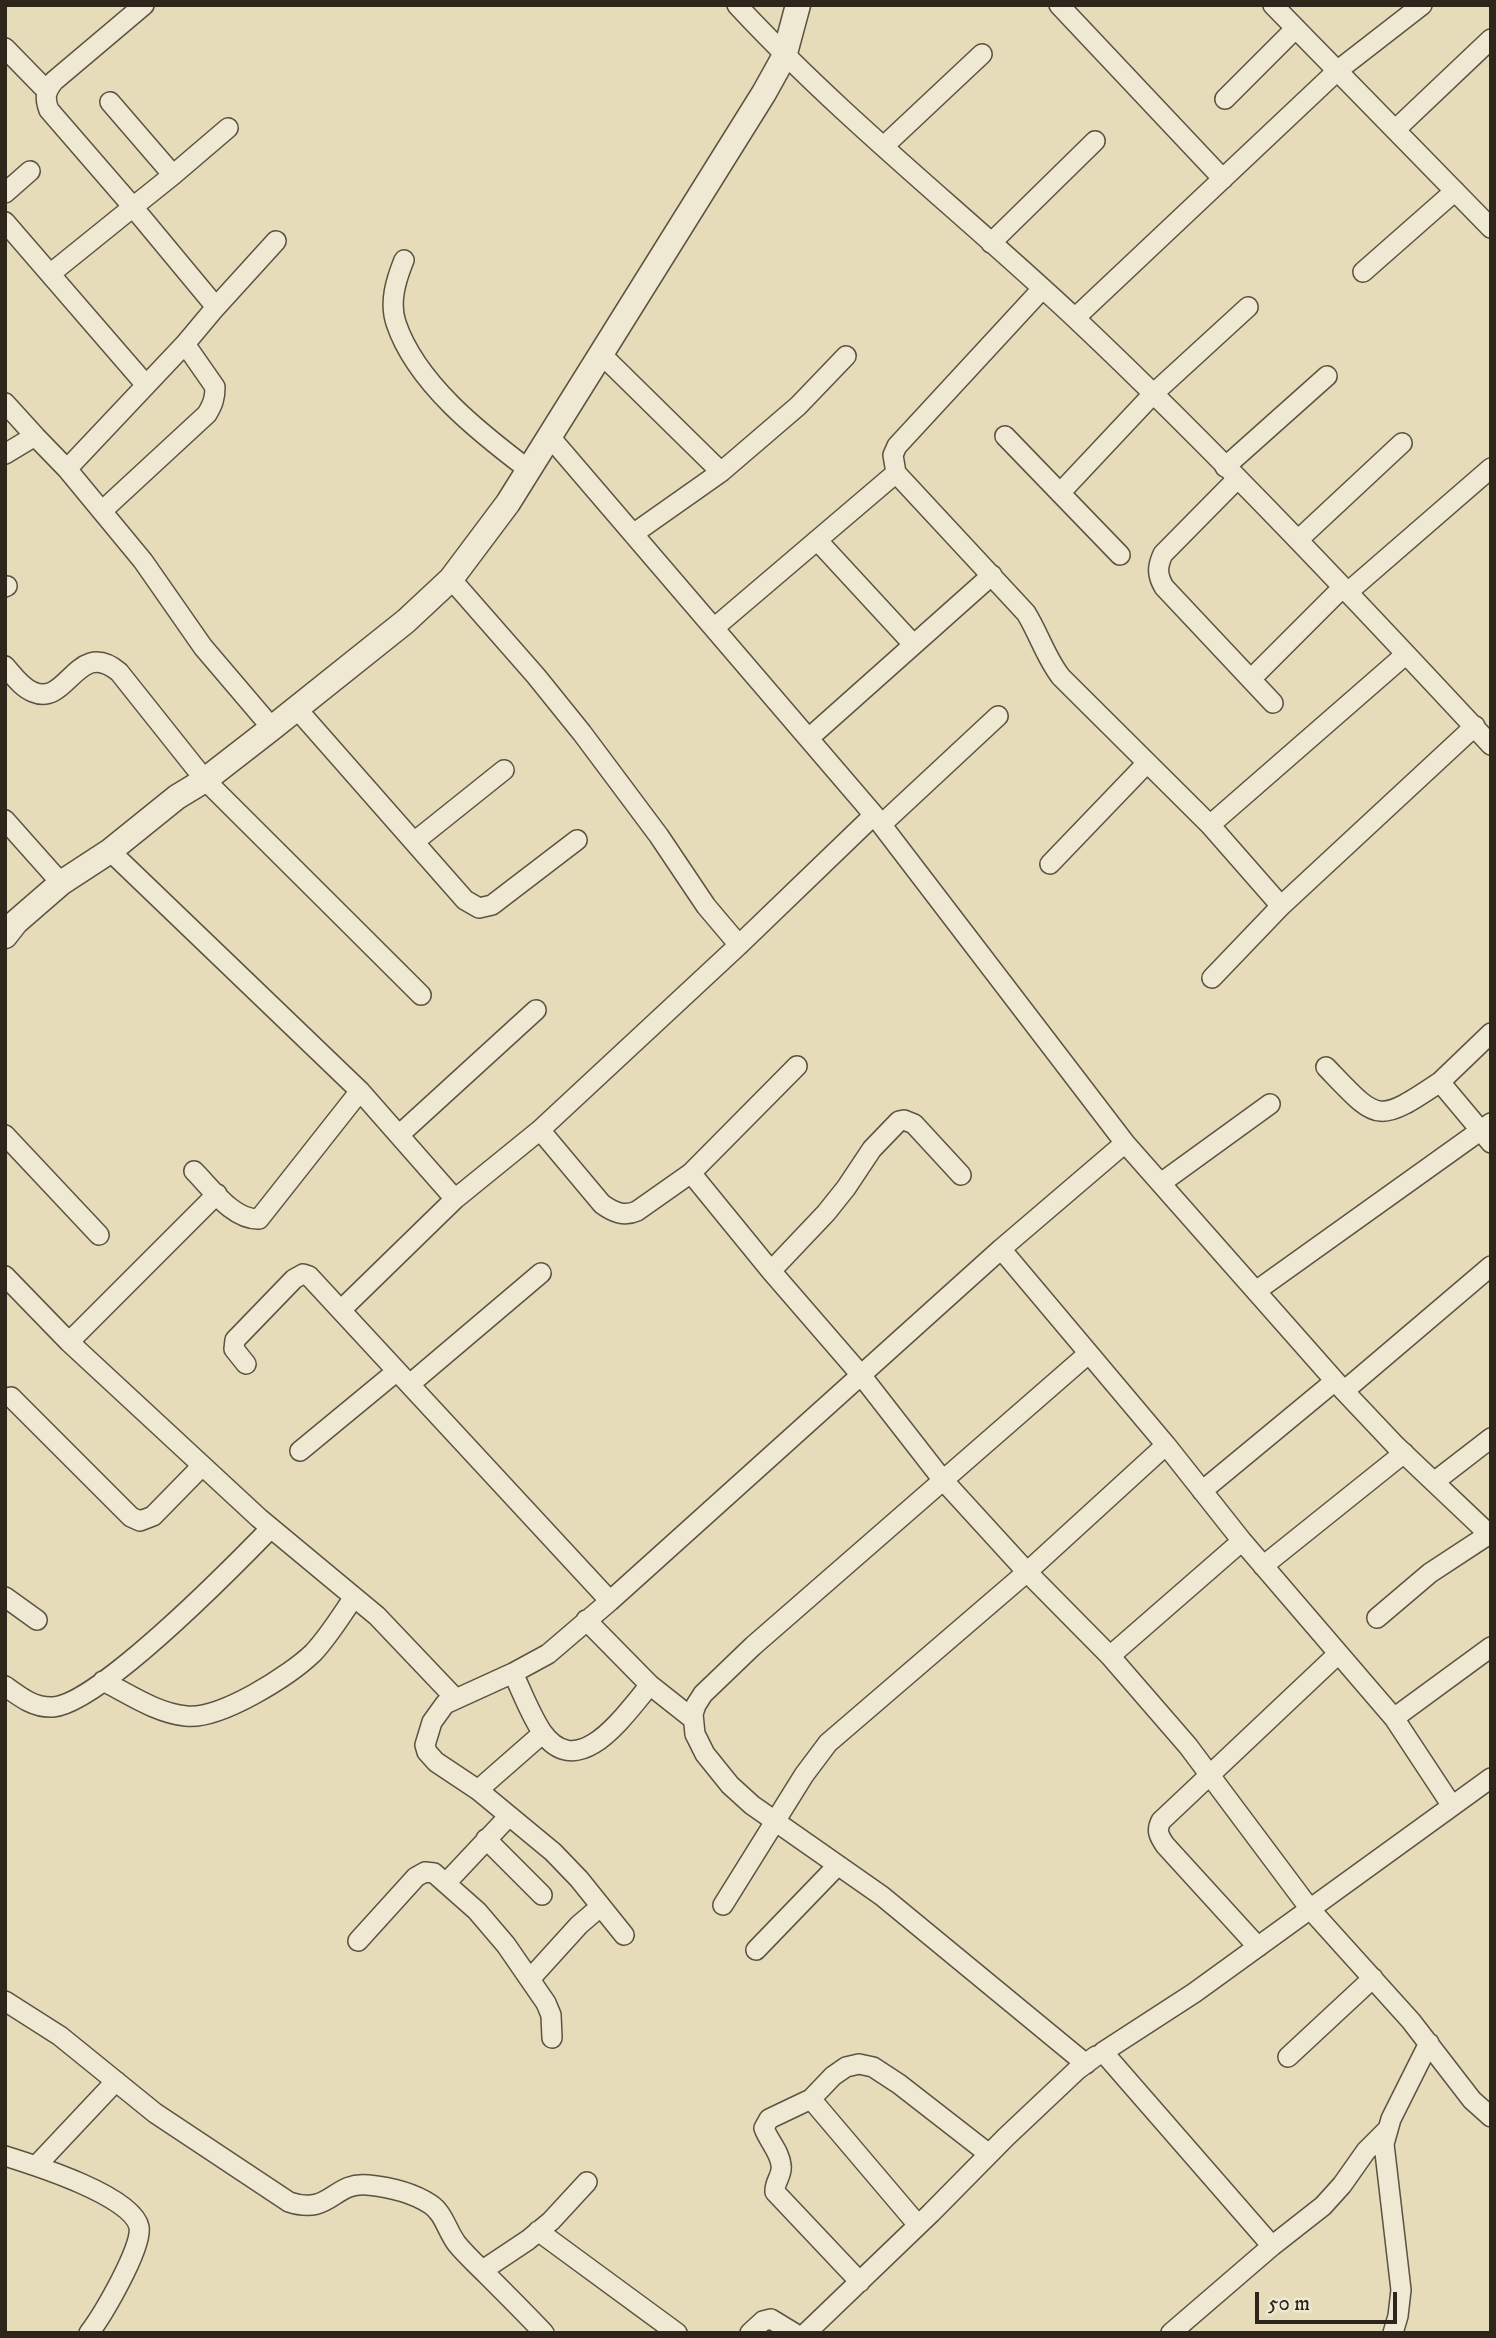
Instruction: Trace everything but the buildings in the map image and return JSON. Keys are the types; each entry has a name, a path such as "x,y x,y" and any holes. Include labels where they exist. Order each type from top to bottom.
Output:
{"street":[{"path":"144,5 54,81 46,90 45,100 49,110 216,307"},
{"path":"737,5 785,57 1075,318 1206,444 1490,743"},
{"path":"5,936 16,922 61,883 110,851 177,797 205,780 297,709 406,621 451,579 508,503 764,93 785,57 798,5"},
{"path":"1059,5 1223,178"},
{"path":"1075,318 1337,71 1422,5"},
{"path":"1277,7 1295,29 1491,228"},
{"path":"1225,99 1295,29"},
{"path":"1395,130 1491,39"},
{"path":"5,48 46,90"},
{"path":"884,146 982,54"},
{"path":"110,102 173,175"},
{"path":"50,274 228,128"},
{"path":"991,243 1095,141"},
{"path":"5,193 30,171"},
{"path":"1363,272 1455,191"},
{"path":"5,222 146,385"},
{"path":"67,469 185,344 276,241"},
{"path":"404,260 393,296 395,321 405,343 425,374 450,404 477,430 529,470"},
{"path":"1042,289 897,446 893,455 896,473 1026,613 1038,632 1052,665 1061,677 1210,825 1281,906"},
{"path":"1060,493 1153,394 1248,307"},
{"path":"102,511 207,414 214,403 215,387 185,344"},
{"path":"601,354 721,472"},
{"path":"633,534 721,472 798,406 846,356"},
{"path":"1273,703 1164,587 1158,578 1159,564 1163,554 1231,473 1327,376"},
{"path":"5,403 102,511 143,561 203,648 272,728"},
{"path":"5,454 35,436"},
{"path":"1005,436 1120,555"},
{"path":"550,437 878,820 1125,1143 1340,1386 1404,1453 1490,1534 1430,1573 1377,1618"},
{"path":"1298,540 1402,443"},
{"path":"1251,679 1346,589 1491,468"},
{"path":"714,628 896,473"},
{"path":"817,540 913,644"},
{"path":"809,738 992,575"},
{"path":"451,579 582,733 659,836 706,906 739,945"},
{"path":"1210,825 1405,655"},
{"path":"5,666 20,683 35,693 46,694 88,662 101,661 109,664 119,672 205,780 421,995"},
{"path":"297,709 465,900 479,908 492,905 577,840"},
{"path":"341,1310 455,1199 540,1129 739,945 998,716"},
{"path":"1212,978 1281,906 1475,726"},
{"path":"1049,864 1147,763"},
{"path":"414,842 503,770"},
{"path":"5,820 61,883"},
{"path":"110,851 360,1091 455,1199"},
{"path":"399,1135 536,1010"},
{"path":"1326,1067 1362,1105 1383,1112 1400,1109 1440,1082 1491,1033"},
{"path":"540,1129 602,1204 612,1211 629,1215 691,1173 797,1066"},
{"path":"1256,1290 1488,1132 1440,1082"},
{"path":"194,1171 237,1214 250,1220 259,1219 360,1091"},
{"path":"1161,1183 1270,1104"},
{"path":"771,1271 826,1213 872,1149 899,1121 915,1124 961,1175"},
{"path":"5,1135 99,1235"},
{"path":"625,1935 553,1852 478,1790 436,1762 427,1752 425,1745 437,1713 455,1698 513,1673 548,1654 1001,1249 1125,1143"},
{"path":"691,1173 861,1375 942,1479 1027,1572 1110,1656 1188,1746 1310,1909 1429,2043 1472,2100 1491,2118"},
{"path":"69,1342 217,1194"},
{"path":"1001,1249 1166,1445 1242,1541 1394,1718 1452,1805"},
{"path":"1202,1491 1491,1266"},
{"path":"300,1451 541,1273"},
{"path":"246,1364 234,1349 235,1340 294,1279 303,1274 309,1276 610,1601"},
{"path":"5,1276 69,1342 202,1466 271,1528 377,1616 455,1698"},
{"path":"1086,2064 882,1896 752,1805 705,1754 695,1734 693,1719 696,1705 704,1694 752,1646 1088,1354"},
{"path":"11,1397 131,1517 140,1521 153,1516 202,1466"},
{"path":"1434,1482 1491,1438"},
{"path":"723,1905 828,1743 1027,1572 1166,1445"},
{"path":"1263,1566 1404,1453"},
{"path":"5,1686 37,1706 56,1707 80,1698 207,1593 271,1528"},
{"path":"1110,1656 1242,1541"},
{"path":"5,1597 37,1620"},
{"path":"103,1681 165,1712 189,1717 210,1714 271,1683 311,1654 327,1637 354,1597"},
{"path":"586,1620 650,1685 693,1719"},
{"path":"1394,1718 1491,1647"},
{"path":"1258,1947 1165,1845 1158,1835 1158,1827 1209,1774 1338,1654"},
{"path":"513,1673 543,1733 566,1752 575,1752 596,1743 650,1685"},
{"path":"478,1790 543,1733"},
{"path":"806,2333 989,2154 1086,2064 1194,1993 1491,1778"},
{"path":"446,1883 509,1815"},
{"path":"486,1839 542,1895"},
{"path":"756,1950 838,1865"},
{"path":"358,1941 416,1877 425,1872 434,1873 494,1930 530,1979 551,2015 552,2038"},
{"path":"530,1979 579,1925 600,1907"},
{"path":"1288,2057 1373,1978"},
{"path":"5,2001 60,2036 155,2113 289,2202 315,2206 352,2184 401,2192 431,2204 439,2211 456,2243 544,2333"},
{"path":"1393,2333 1401,2290 1384,2144 1386,2131 1429,2043"},
{"path":"1103,2052 1272,2246"},
{"path":"860,2282 775,2192 774,2186 781,2172 781,2164 766,2136 766,2123 780,2112 811,2099 833,2076 846,2067 859,2064 873,2067 899,2084 989,2154"},
{"path":"36,2166 117,2081"},
{"path":"811,2099 918,2225"},
{"path":"1171,2333 1323,2206 1366,2151 1386,2131"},
{"path":"5,2156 106,2195 131,2213 139,2227 138,2239 121,2281 89,2333"},
{"path":"483,2270 538,2231 587,2182"},
{"path":"538,2231 677,2333"},
{"path":"750,2333 763,2321 771,2319 794,2333"}]}
